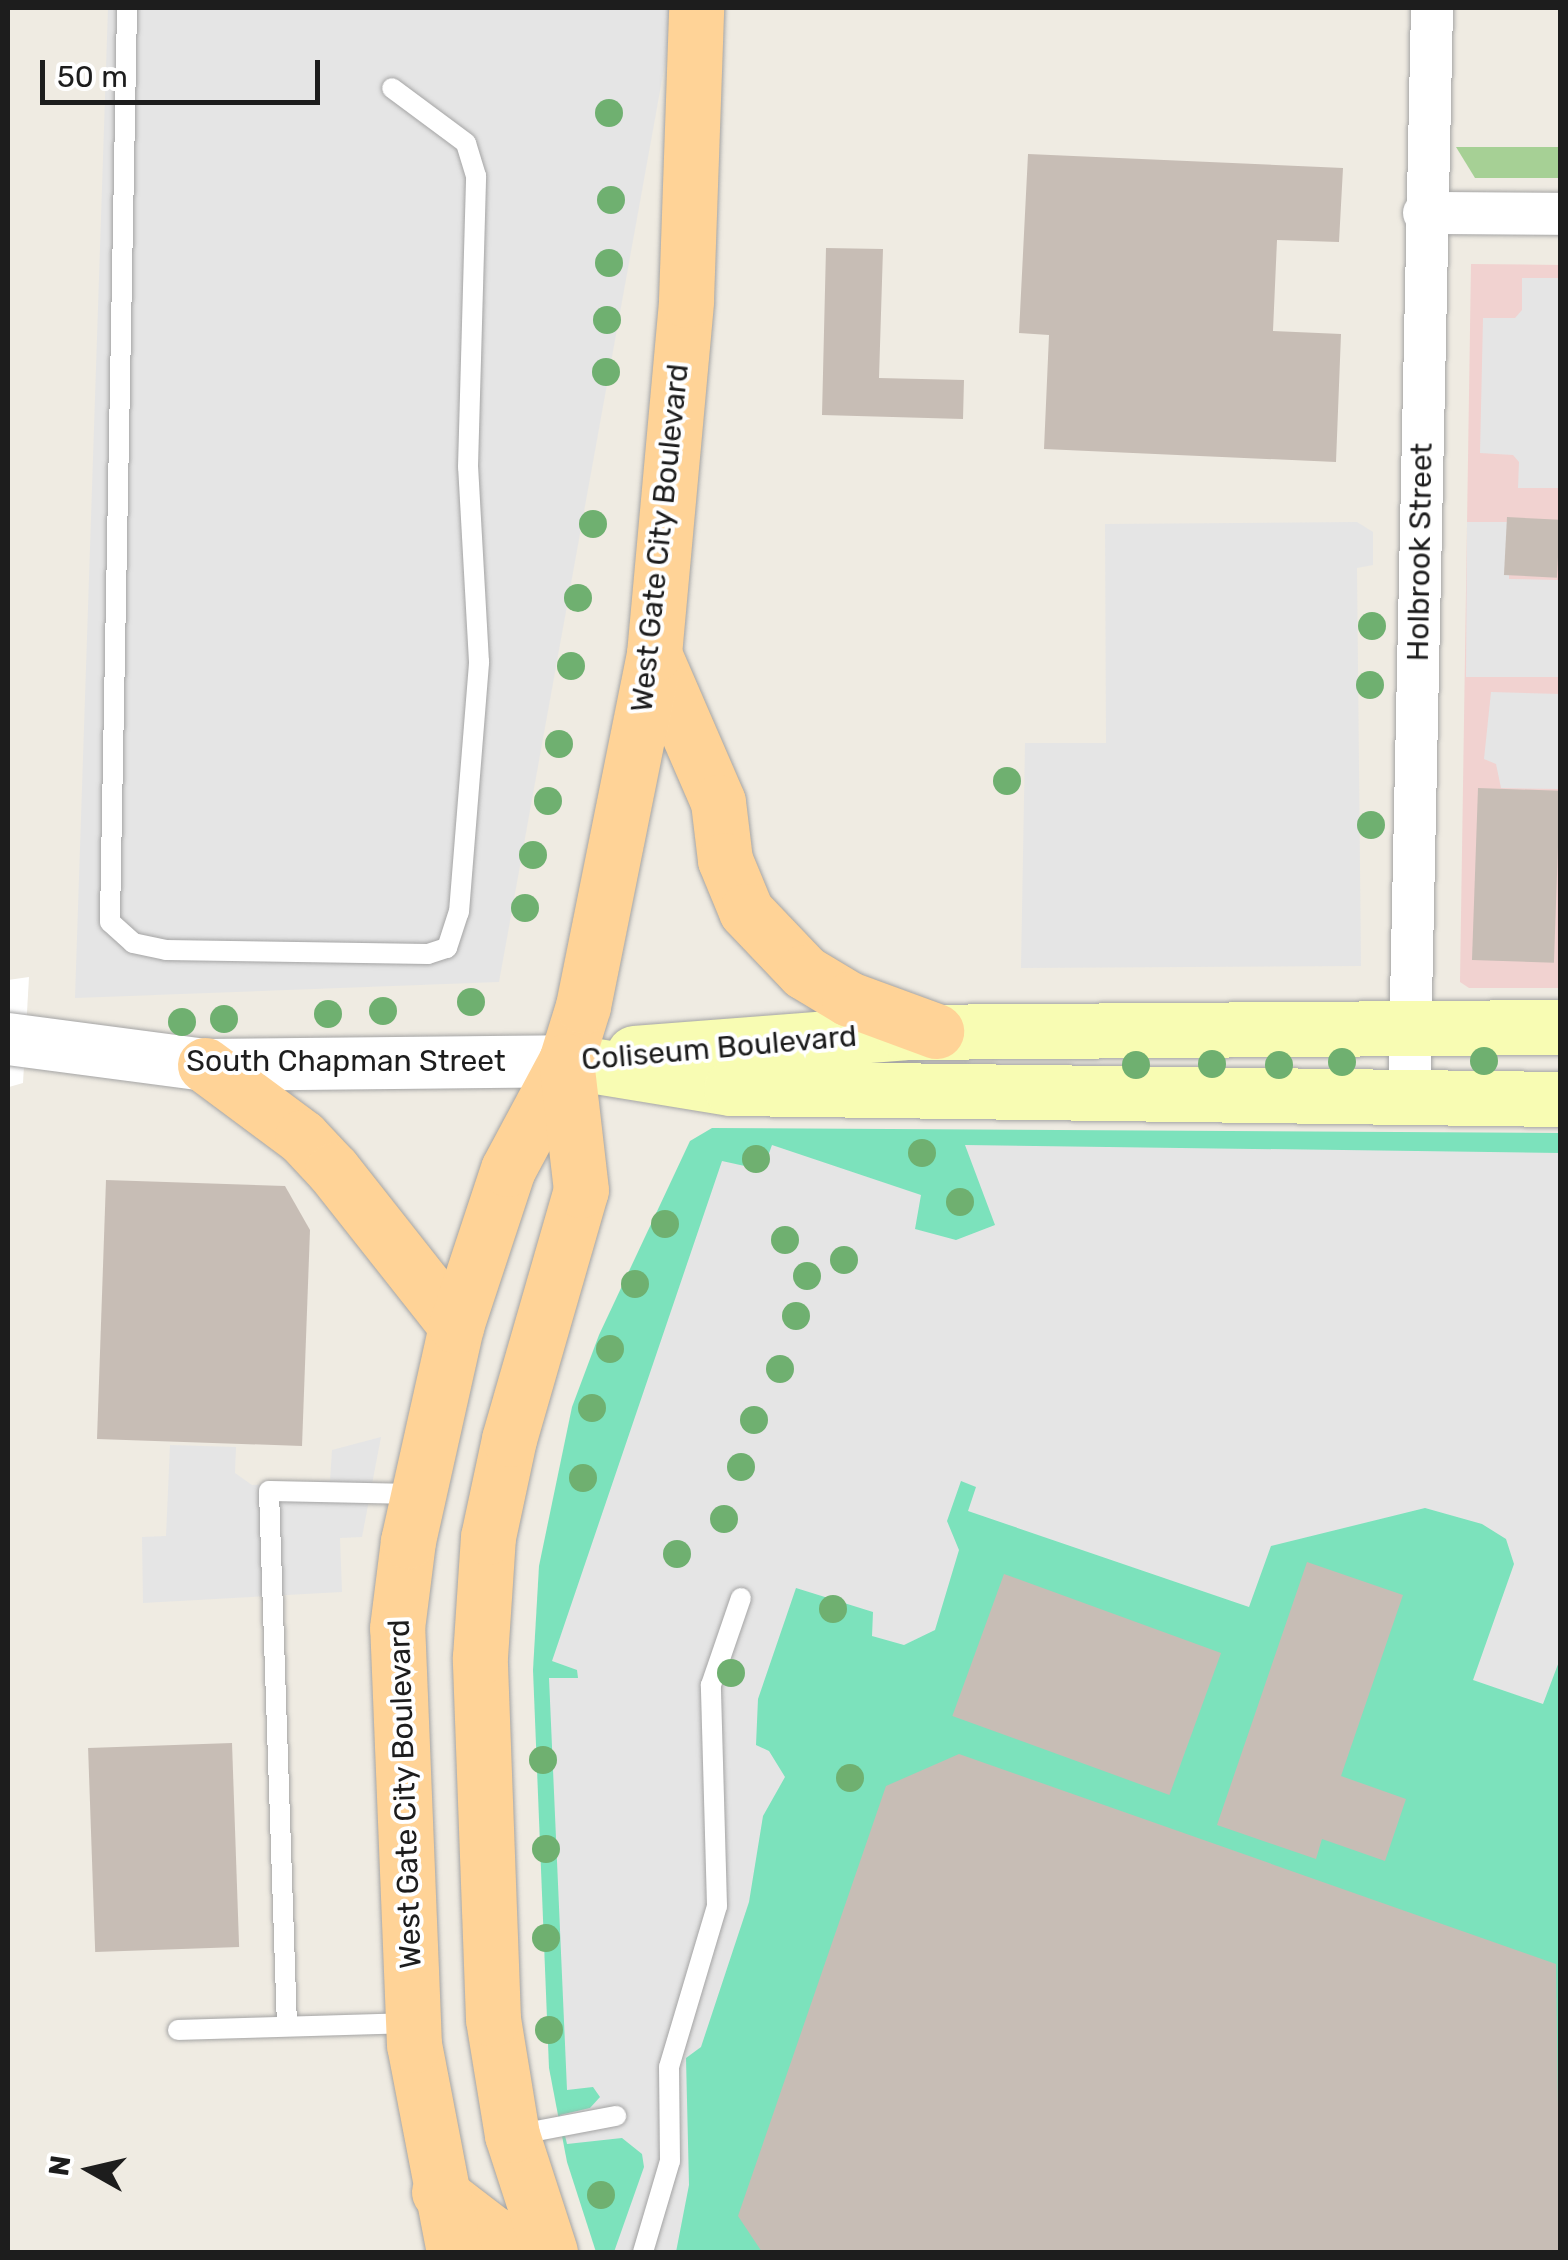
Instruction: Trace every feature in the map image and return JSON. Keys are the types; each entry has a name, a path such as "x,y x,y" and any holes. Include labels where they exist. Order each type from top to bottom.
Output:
{"main road":[{"name":"West Gate City Boulevard","path":"454,2252 439,2192 413,2023 397,1628 418,1494 456,1326 508,1169 566,1061 595,954 654,654 686,300 696,8"},
{"path":"654,654 718,802 725,860 746,910 804,972 848,999 936,1031"},
{"name":"Coliseum Boulevard","path":"566,1061 936,1031 1560,1027"},
{"name":"West Gate City Boulevard","path":"550,2252 512,2135 493,2018 480,1657 488,1537 509,1438 582,1190 566,1061"},
{"name":"Coliseum Boulevard","path":"566,1061 731,1088 1560,1099"},
{"path":"204,1065 312,1148 456,1326"},
{"path":"439,2192 491,2232 498,2252"}],"street":[{"name":"Holbrook Street","path":"1408,1096 1424,213 1432,8"},
{"path":"1424,213 1560,214"},
{"name":"South Chapman Street","path":"8,1039 204,1065 566,1061"}],"lane":[{"path":"127,8 110,922 133,944 196,951 361,953 448,948 459,912 480,662 468,466 476,176 466,144 392,88"},
{"path":"287,2026 269,1491 418,1494"},
{"path":"643,2252 670,2161 669,2067 717,1906 711,1684 741,1598"},
{"path":"178,2030 413,2023"},
{"path":"512,2135 616,2116"}],"shaded area":[{"path":"108,8 675,8 499,982 75,998"},
{"path":"1471,264 1560,265 1560,988 1469,988 1460,982"},
{"path":"1522,278 1560,278 1560,488 1518,488 1519,462 1513,455 1480,453 1483,318 1515,318 1522,310"},
{"path":"1357,522 1373,532 1373,565 1357,568 1361,966 1021,968 1025,743 1106,743 1105,524"},
{"path":"1467,522 1510,522 1509,579 1560,580 1560,677 1466,677"},
{"path":"1491,692 1560,694 1560,789 1501,788 1496,764 1484,759"},
{"path":"772,1145 921,1195 915,1229 956,1240 995,1225 965,1145 1560,1153 1560,1659 1543,1704 1473,1680 1514,1564 1506,1539 1482,1524 1425,1508 1271,1546 1249,1607 968,1511 976,1487 961,1481 947,1521 959,1550 935,1630 904,1645 872,1636 873,1612 796,1588 758,1699 756,1745 769,1751 785,1777 763,1816 749,1902 701,2047 686,2058 689,2185 676,2252 614,2252 644,2167 642,2154 622,2138 567,2144 560,2115 590,2108 600,2097 593,2087 567,2090 549,1678 578,1678 577,1670 552,1661 722,1161 763,1170"},
{"path":"381,1437 362,1537 340,1538 342,1592 143,1603 142,1537 166,1536 170,1445 236,1447 235,1473 252,1485 330,1481 332,1450"}],"green space":[{"path":"1456,147 1560,147 1560,178 1475,178"},
{"path":"712,1128 1560,1133 1560,2252 596,2252 567,2162 549,2068 533,1670 539,1566 572,1407 599,1335 690,1141"}],"pier":[{"path":"29,977 23,1083 9,1087 8,980"}],"building":[{"path":"1028,154 1343,168 1339,242 1277,240 1273,331 1341,334 1336,462 1044,449 1049,335 1019,333"},
{"path":"826,248 883,249 879,378 964,380 963,419 822,415"},
{"path":"1507,517 1560,520 1557,578 1504,575"},
{"path":"1478,788 1560,791 1554,963 1472,960"},
{"path":"106,1180 285,1186 310,1230 302,1446 97,1439"},
{"path":"1307,1562 1403,1595 1341,1776 1406,1799 1385,1861 1322,1839 1316,1859 1217,1825"},
{"path":"1004,1574 1221,1653 1169,1795 952,1716"},
{"path":"232,1743 239,1947 95,1952 88,1748"},
{"path":"959,1754 1556,1964 1560,2252 762,2252 738,2216 886,1786"}]}
